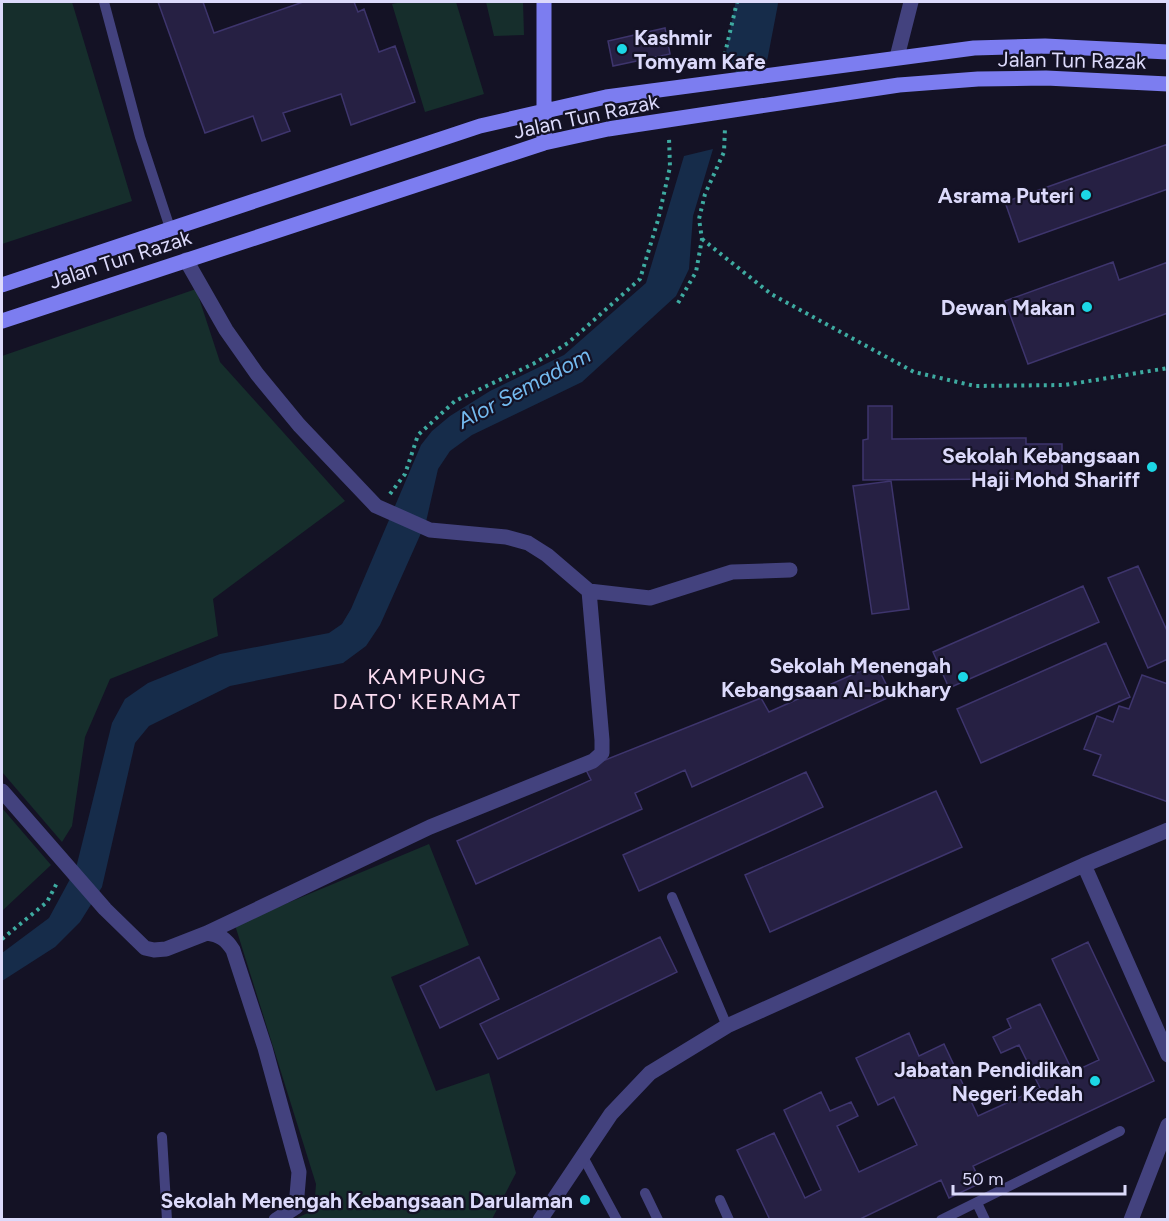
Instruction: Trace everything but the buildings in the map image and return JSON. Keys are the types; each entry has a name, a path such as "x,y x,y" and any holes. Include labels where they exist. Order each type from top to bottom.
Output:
{"main road":[{"path":"544,2 544,143"},
{"name":"Jalan Tun Razak","path":"2,285 480,126 606,97 974,48 1045,46 1167,52"},
{"name":"Jalan Tun Razak","path":"2,321 544,143 608,129 899,85 978,79 1046,78 1167,84"}],"street":[{"path":"897,57 911,2"},
{"path":"186,260 226,330 257,374 300,425 376,506 388,513 430,530 506,537 528,543 547,555 589,591 650,598 732,572 790,570"},
{"path":"2,791 105,909 145,948 166,949 207,933 430,827 593,761 602,753 602,740 589,591"},
{"path":"540,1220 611,1114 650,1073 727,1026 1084,865 1167,830"},
{"path":"1084,865 1167,1055"},
{"path":"207,933 226,940 233,950 265,1048 300,1173 296,1207 276,1220"},
{"path":"1131,1220 1167,1125"}],"lane":[{"path":"104,2 140,138 170,228"},
{"path":"672,897 727,1026"},
{"path":"941,1220 1120,1131"},
{"path":"162,1137 167,1220"},
{"path":"582,1155 617,1220"},
{"path":"645,1193 658,1220"},
{"path":"720,1200 729,1220"},
{"path":"977,1203 985,1220"}],"path":[{"path":"719,81 737,2"},
{"path":"678,303 696,272 702,239 699,219 705,194 724,152 726,112"},
{"path":"396,488 405,474 418,435 455,402 533,364 568,343 640,279 658,220 670,159"},
{"path":"702,239 771,294 914,372 975,386 1065,385 1167,368"},
{"path":"2,939 47,902 68,868"}],"green space":[{"path":"2,2 72,2 132,201 2,244"},
{"path":"456,2 484,94 425,112 392,4"},
{"path":"486,2 523,2 524,35 494,36"},
{"path":"196,289 220,362 345,501 213,599 218,636 110,679 85,737 72,826 62,842 2,772 2,356"},
{"path":"2,808 51,865 2,911"},
{"path":"429,844 469,945 391,977 436,1091 489,1073 516,1173 492,1219 295,1219 314,1210 316,1184 235,925"}],"water":[{"name":"Alor Semadom","path":"713,149 693,216 689,269 676,296 582,382 472,435 450,451 438,469 426,522 380,625 366,646 343,663 230,686 149,726 135,743 102,887 80,922 55,947 2,981 2,953 49,918 76,868 112,723 125,699 148,683 220,654 329,633 342,624 351,609 421,445 432,431 450,416 490,391 564,355 646,283 684,156"}],"waterway":[{"name":"Alor Semadom","path":"747,54 757,2"}],"place":[{"name":"Kashmir Tomyam Kafe","path":"622,49"},
{"name":"Asrama Puteri","path":"1086,195"},
{"name":"Dewan Makan","path":"1087,307"},
{"name":"Sekolah Kebangsaan Haji Mohd Shariff","path":"1152,467"},
{"name":"Sekolah Menengah Kebangsaan Al-bukhary","path":"963,677"},
{"name":"Jabatan Pendidikan Negeri Kedah","path":"1095,1081"},
{"name":"Sekolah Menengah Kebangsaan Darulaman","path":"585,1200"}],"district":[{"name":"KAMPUNG DATO' KERAMAT","path":"427,688"}]}
